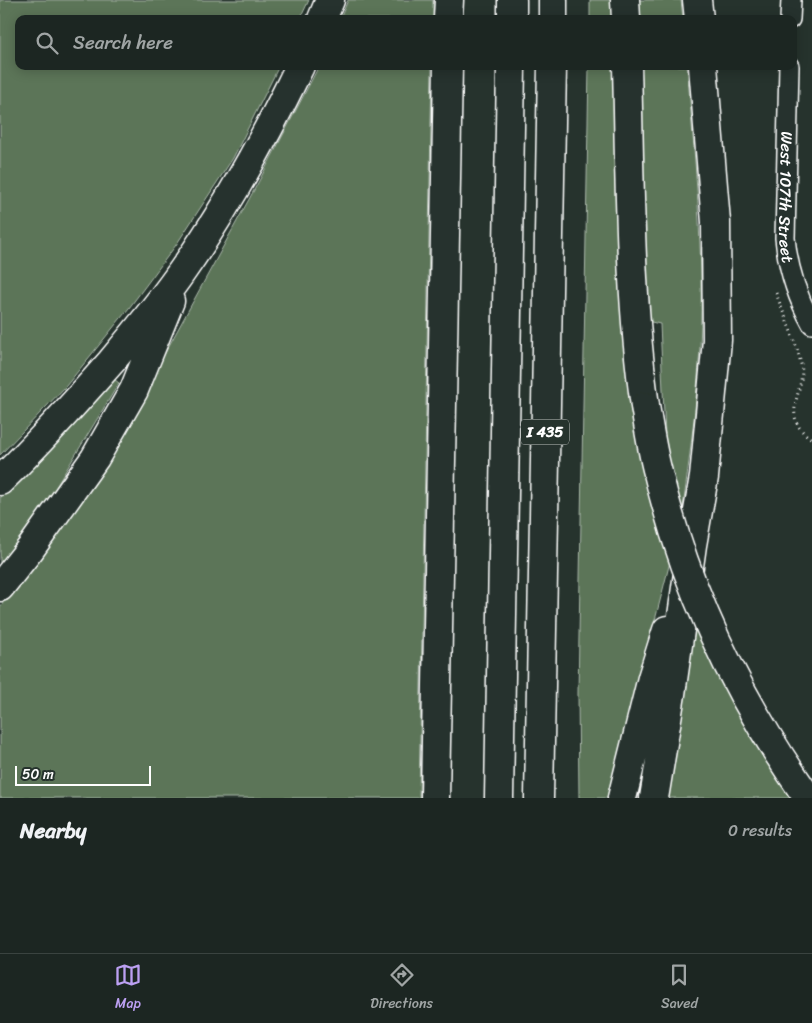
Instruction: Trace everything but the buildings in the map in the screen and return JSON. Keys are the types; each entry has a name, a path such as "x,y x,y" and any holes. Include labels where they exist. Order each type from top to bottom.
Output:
{"highway":[{"path":"324,15 330,0"},
{"path":"448,15 449,0"},
{"path":"512,0 512,15"},
{"path":"553,0 553,15"},
{"path":"625,0 626,15"},
{"path":"697,0 699,15"},
{"path":"0,481 38,444 80,398 132,336 183,270 236,185 280,107 298,70"},
{"path":"435,798 448,70"},
{"name":"I 435","path":"499,798 511,70"},
{"name":"I 435","path":"539,798 552,70"},
{"path":"627,70 634,308 638,360 658,473 674,533 696,595 737,683 758,722 808,798"},
{"path":"654,798 672,694 692,545 705,468 717,340 716,222 703,70"},
{"path":"0,587 64,504 95,458 134,390 183,270"},
{"path":"622,798 652,678 692,545"}],"street":[{"path":"790,15 791,0"},
{"name":"West 107th Street","path":"789,70 784,238 787,259 797,292 812,324"}],"green space":[{"path":"0,0 309,0 302,15 15,15 15,70 277,70 233,158 176,245 129,308 66,386 0,455"},
{"path":"348,0 433,0 433,15 342,15"},
{"path":"590,0 615,0 615,15 590,15"},
{"path":"638,0 681,0 683,15 638,15"},
{"path":"317,70 432,70 419,798 0,798 0,607 60,529 118,439 259,181"},
{"path":"589,70 617,70 670,562 609,798 579,798 578,693"},
{"path":"639,70 687,70 698,200 701,311 696,399 682,515 666,457 660,324 647,321"},
{"path":"111,377 119,383 48,500 0,564 0,498 25,476"},
{"path":"695,629 739,711 784,788 792,798 668,798"}]}
